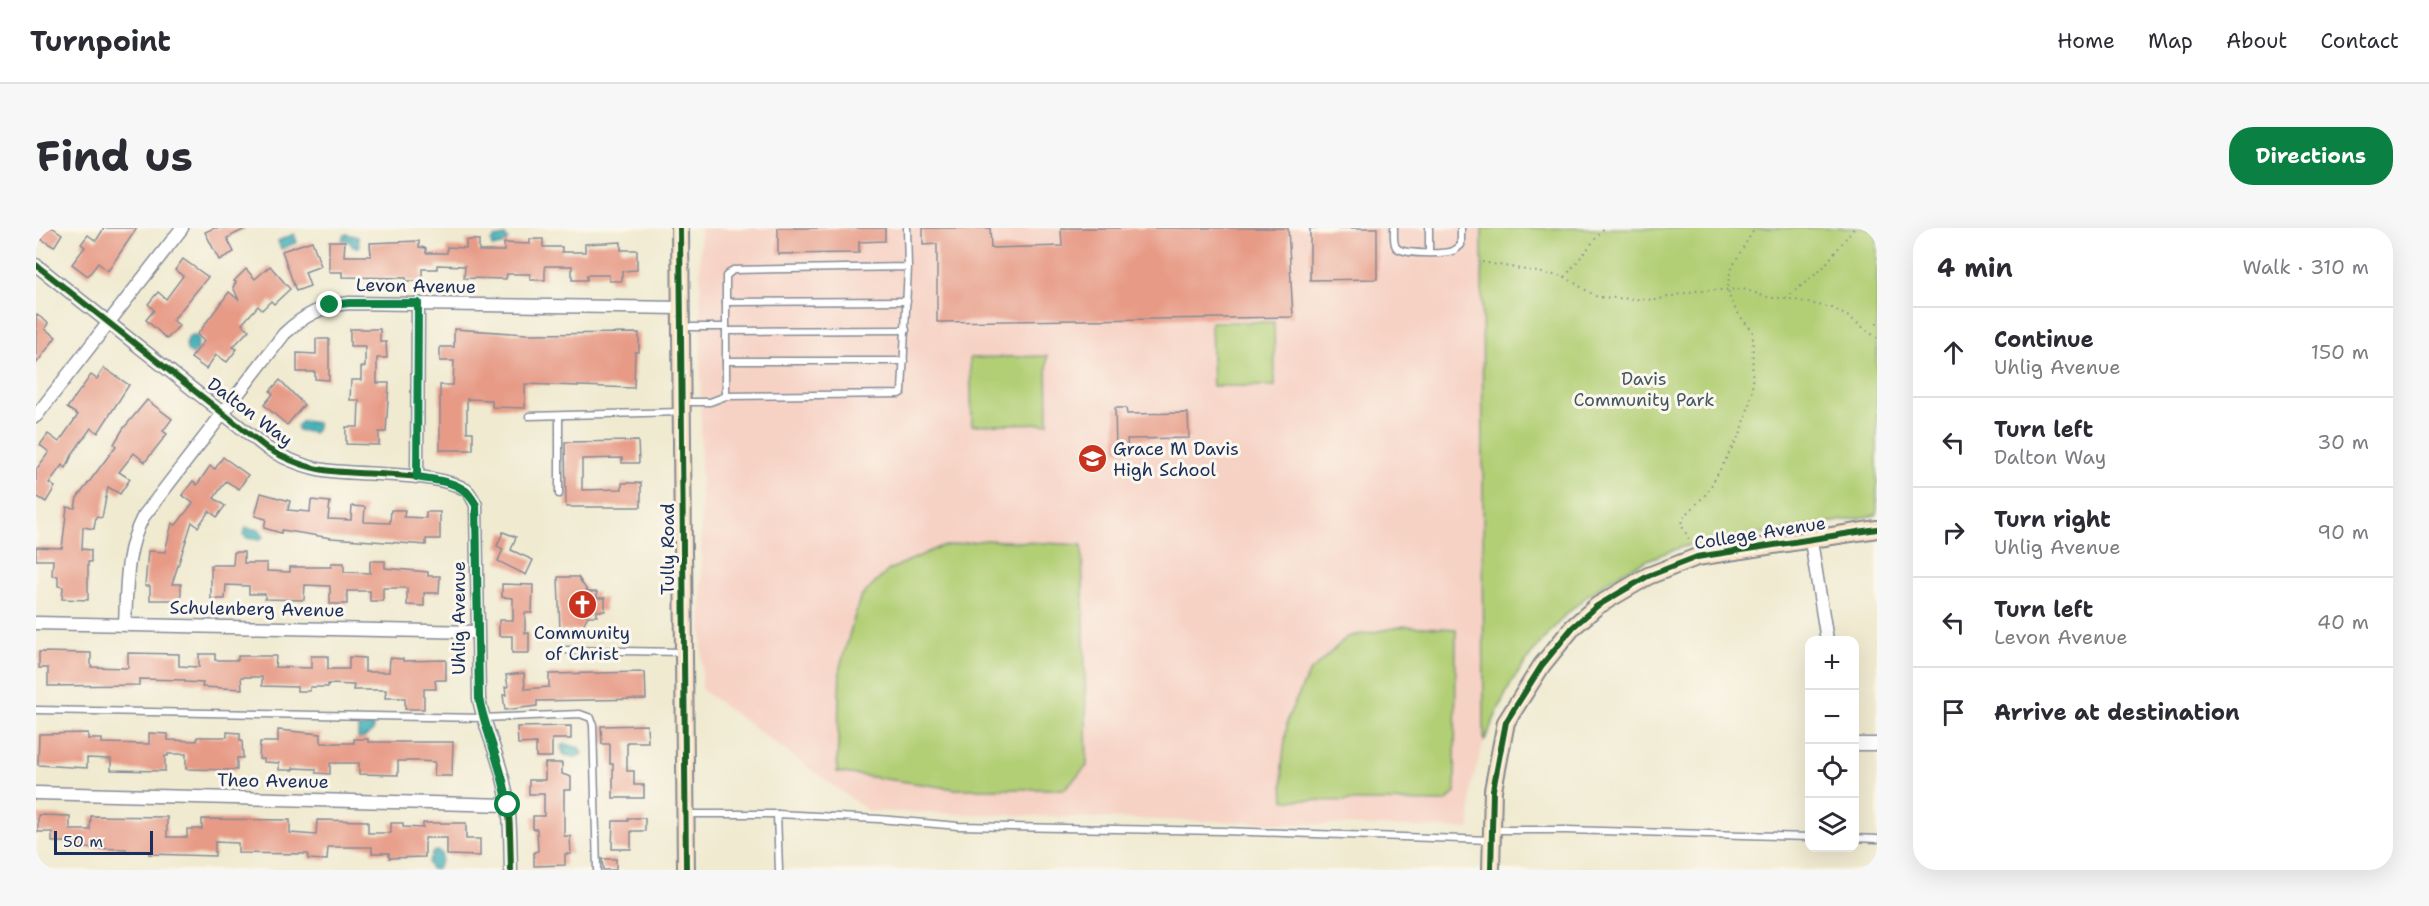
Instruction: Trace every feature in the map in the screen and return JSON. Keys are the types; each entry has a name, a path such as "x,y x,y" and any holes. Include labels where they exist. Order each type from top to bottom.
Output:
{"main road":[{"name":"Tully Road","path":"680,228 686,870"},
{"name":"College Avenue","path":"1491,870 1493,790 1506,722 1542,665 1573,627 1597,606 1648,576 1696,556 1811,541 1877,529"}],"street":[{"path":"36,416 182,228"},
{"name":"Dalton Way","path":"36,265 268,449 289,460 325,470 417,477 454,484 468,492 476,505"},
{"name":"Levon Avenue","path":"125,624 127,562 137,529 154,502 284,334 297,321 312,312 330,305 349,303 681,308"},
{"path":"417,477 418,303"},
{"name":"Uhlig Avenue","path":"476,505 477,677 483,718 505,785 511,870"},
{"path":"1811,541 1826,636"},
{"name":"Schulenberg Avenue","path":"36,623 477,632"},
{"path":"1859,744 1877,744"},
{"name":"Theo Avenue","path":"36,793 508,805"}],"lane":[{"path":"529,416 683,407 710,402 726,396 899,394 903,387 906,330 907,228"},
{"path":"1394,228 1394,241 1397,248 1404,252 1455,250 1461,245 1461,228"},
{"path":"1429,228 1429,252"},
{"path":"726,396 726,276 733,270 908,267"},
{"path":"726,302 907,301"},
{"path":"682,327 906,330"},
{"path":"726,361 904,361"},
{"path":"559,416 559,494"},
{"path":"560,650 684,652"},
{"path":"36,710 483,718 580,714 591,718 593,725 597,870"},
{"path":"685,814 777,814 958,826 1234,832 1491,835 1566,830 1805,837"},
{"path":"777,814 779,870"},
{"path":"1859,838 1877,839"}],"path":[{"path":"1565,277 1604,228"},
{"path":"1689,539 1682,526 1683,518 1719,475 1742,430 1752,395 1753,331 1740,317 1726,289 1730,270 1755,228"},
{"path":"1786,298 1822,270 1854,228"},
{"path":"1482,262 1565,277 1597,297 1656,300 1694,291 1743,289 1770,298 1786,298 1832,308 1849,317 1877,338"}],"shaded area":[{"name":"Grace M Davis High School","path":"700,228 1484,228 1484,742 1471,786 1470,829 868,811 702,690"}],"green space":[{"name":"Davis Community Park","path":"1482,228 1877,228 1877,515 1689,545 1634,566 1610,579 1569,612 1532,654 1510,686 1484,742"},
{"path":"1211,322 1274,322 1275,386 1213,386"},
{"path":"1047,356 1048,423 972,425 970,358"},
{"path":"985,540 1082,545 1087,766 1064,789 956,789 837,772 840,667 860,598 889,570 939,547"},
{"path":"1405,626 1456,629 1455,792 1446,802 1284,800 1282,765 1288,717 1309,673 1347,637"}],"water":[{"path":"294,234 297,242 281,249 278,241"},
{"path":"347,234 358,237 359,247 353,247 350,242 342,239"},
{"path":"505,236 508,239 505,244 492,247 491,241 494,238"},
{"path":"193,335 198,338 197,351 194,355 188,352 187,347 188,340"},
{"path":"303,421 317,423 314,433 298,430 297,426"},
{"path":"246,528 260,530 263,537 260,540 247,538 243,534"},
{"path":"370,725 373,731 364,738 358,738 358,728"},
{"path":"565,744 579,748 582,754 576,757 564,755 561,747"},
{"path":"433,852 441,853 441,861 437,869 431,869 428,863"}],"building":[{"path":"36,228 53,228 62,234 54,247 36,236"},
{"path":"104,228 137,228 108,271 98,263 88,276 72,264 85,247 81,244 88,235 96,241"},
{"path":"214,228 247,228 227,238 234,252 219,260 205,232"},
{"path":"778,228 885,228 885,241 859,242 859,253 778,254"},
{"path":"923,228 990,228 991,248 1062,246 1061,228 1288,228 1293,317 937,322 937,244 923,245"},
{"path":"1310,228 1377,228 1377,279 1310,280"},
{"path":"530,239 543,239 543,247 562,247 562,252 585,252 585,244 621,242 621,250 637,250 637,270 622,271 622,281 609,281 609,275 587,275 587,280 572,280 572,266 545,266 545,280 530,280 530,274 507,274 506,279 464,278 465,266 437,265 437,269 422,269 422,281 406,281 406,278 342,277 342,272 329,272 329,241 345,241 344,256 371,256 370,243 419,241 419,247 426,248 426,253 447,253 447,247 466,248 466,240 479,240 479,251 504,251 504,243 530,244"},
{"path":"312,241 321,266 305,272 310,286 296,291 282,251"},
{"path":"183,259 208,277 173,320 179,326 167,339 146,320 154,310 148,304 158,292 166,299 183,276 175,270"},
{"path":"270,266 290,289 274,304 271,301 262,310 258,306 242,324 249,330 233,347 237,349 227,362 216,355 206,369 191,358 204,341 197,335 229,292 239,300 233,287 236,282 234,281 246,269 255,279"},
{"path":"36,314 48,323 45,329 56,337 36,364"},
{"path":"350,329 380,329 380,342 386,342 387,358 377,358 377,383 389,383 386,432 379,432 379,445 346,444 346,427 358,427 359,400 350,400 351,380 361,380 361,367 365,367 365,346 350,346"},
{"path":"454,329 526,334 639,333 639,352 635,352 634,388 525,384 525,408 492,407 492,400 467,399 467,432 473,432 473,450 440,450 440,385 453,385 454,361 440,361 440,347 454,347"},
{"path":"316,339 329,339 329,380 315,379 315,372 297,372 297,353 316,354"},
{"path":"104,368 129,385 98,433 91,428 73,453 66,468 62,465 49,483 55,487 46,502 36,496 36,470 49,452 40,445 48,434 59,442 78,415 67,408 91,375 97,379"},
{"path":"280,380 304,405 287,425 264,405 273,394 270,391"},
{"path":"147,400 172,419 163,431 167,434 145,462 134,453 119,472 130,479 120,494 108,487 102,518 96,517 94,529 83,527 82,549 91,550 91,562 88,562 88,600 62,599 63,587 58,586 58,576 52,576 53,560 36,560 36,547 62,548 67,507 75,508 77,498 116,446 114,444 123,429"},
{"path":"1115,408 1126,408 1127,414 1188,413 1189,438 1127,439 1128,451 1116,451"},
{"path":"638,441 639,463 622,463 622,458 582,459 582,490 622,489 622,483 641,483 641,507 566,507 565,442"},
{"path":"223,457 248,475 239,489 226,481 214,498 225,506 217,517 209,511 198,527 192,522 172,584 181,584 181,600 150,600 150,586 145,586 148,551 165,552 172,523 176,525 193,503 182,495 193,481 197,485 210,466 215,469"},
{"path":"261,493 290,501 288,510 310,512 311,500 330,502 328,519 351,520 352,506 365,507 364,522 390,523 391,510 405,510 404,517 426,518 426,512 440,512 440,539 426,539 426,545 331,538 282,530 281,533 264,528 266,519 255,516"},
{"path":"503,532 516,537 511,550 533,560 526,575 498,561 503,549 497,546"},
{"path":"234,552 244,552 244,563 267,563 267,571 290,572 290,567 331,567 331,563 344,563 344,572 370,573 370,561 385,561 385,568 428,572 428,576 440,576 439,593 424,593 424,606 407,605 407,588 383,588 383,601 370,601 370,591 347,591 347,604 330,604 330,586 305,585 304,600 265,599 265,594 249,594 249,586 226,585 225,599 211,599 211,565 233,565"},
{"name":"Community of Christ","path":"558,577 578,577 588,592 597,592 597,598 605,598 605,611 597,611 597,616 588,616 580,630 560,631"},
{"path":"502,584 533,585 532,613 525,613 525,633 529,633 529,653 512,653 512,636 499,636 499,620 513,620 513,598 502,597"},
{"path":"39,652 91,653 91,667 128,668 128,653 179,654 179,666 199,667 199,654 215,654 215,660 238,660 238,656 276,656 275,667 311,668 311,656 328,656 328,669 349,669 349,657 365,658 365,672 389,672 390,658 403,659 403,661 446,660 446,680 435,680 436,689 424,689 424,709 405,709 405,698 385,698 386,690 353,690 354,685 328,684 328,687 310,687 310,691 297,691 297,687 262,686 262,677 241,677 242,689 202,687 203,683 185,682 185,680 139,679 139,685 48,686 48,668 39,668"},
{"path":"645,672 646,699 537,701 537,706 505,710 503,695 506,695 505,687 508,687 506,675 524,673 525,689 549,687 549,674"},
{"path":"647,725 648,742 627,742 627,771 634,771 634,785 644,785 644,798 613,798 613,764 610,764 610,744 602,744 601,726"},
{"path":"571,726 571,739 552,739 552,757 536,757 536,743 518,744 517,727"},
{"path":"278,730 321,734 321,743 354,743 354,739 368,739 368,742 453,742 452,776 434,776 435,762 418,761 398,761 398,775 359,774 359,763 330,763 330,774 316,773 316,769 279,770 279,763 264,762 264,759 259,759 260,742 278,742"},
{"path":"227,732 240,733 240,740 242,740 243,758 237,758 237,770 186,769 186,754 165,756 165,771 111,770 111,759 87,758 87,768 38,765 39,734 88,733 88,739 102,739 102,743 149,744 149,733 168,734 168,740 197,741 197,737 227,737"},
{"path":"545,763 562,763 562,774 571,777 571,790 564,790 564,836 570,836 571,854 565,854 565,865 534,866 534,852 538,851 537,829 533,829 533,816 544,816 544,794 529,794 529,780 545,780"},
{"path":"38,815 70,816 70,830 90,830 91,816 167,817 167,837 187,837 187,829 202,829 202,819 290,820 290,833 316,835 317,820 368,821 368,833 391,833 391,823 403,823 403,827 423,828 423,823 466,823 466,839 480,839 480,856 447,855 447,838 425,838 425,857 389,858 389,853 372,853 372,847 328,847 327,860 308,859 308,854 238,853 238,843 215,842 215,856 149,854 149,851 126,851 126,849 75,848 75,842 52,842 52,832 38,832"},
{"path":"628,818 645,818 645,831 631,831 631,849 612,849 613,821 628,821"},
{"path":"602,859 616,859 616,870 603,870"}],"cycle path":[{"path":"680,228 686,870"},
{"path":"36,265 275,453 317,469 418,477 453,484 469,493 476,505 479,699 507,797 511,870"},
{"path":"1491,870 1493,790 1506,722 1542,665 1573,627 1597,606 1648,576 1697,557 1877,529"}],"place":[{"name":"Grace M Davis High School","path":"1092,459"},
{"name":"Community of Christ","path":"582,604"}],"route":[{"path":"330,305 418,303 417,477 454,484 468,492 476,505 479,699 485,727 505,785 508,805"}]}
